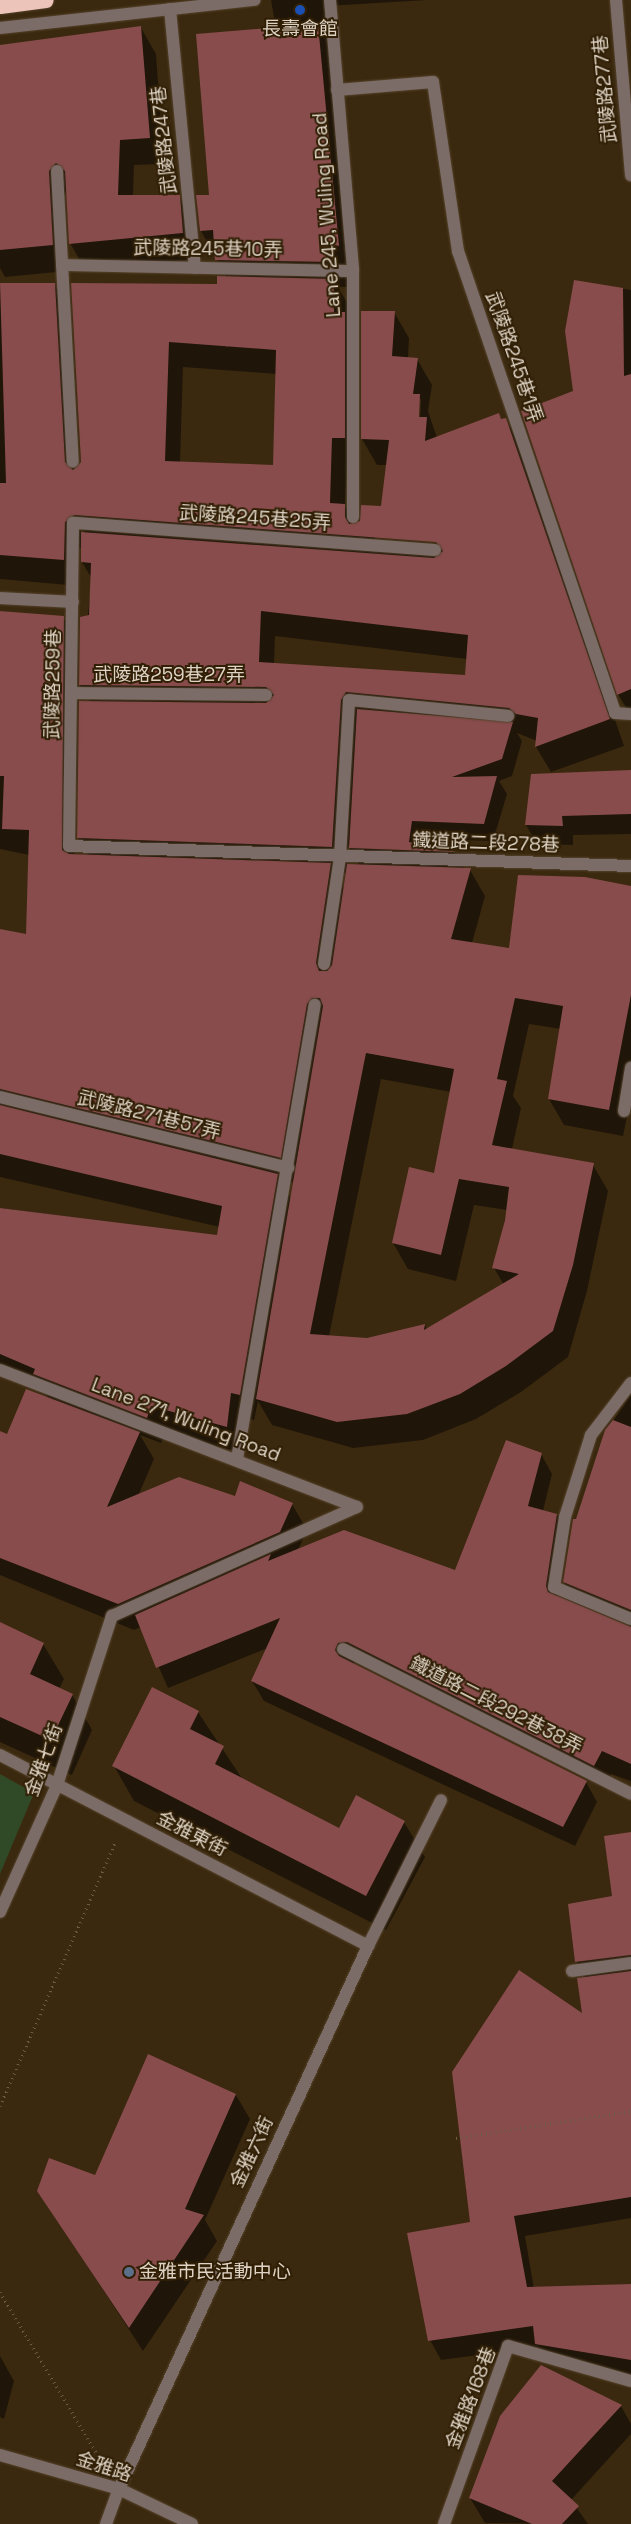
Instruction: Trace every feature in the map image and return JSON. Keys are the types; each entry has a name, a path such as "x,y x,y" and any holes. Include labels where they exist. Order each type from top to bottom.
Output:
{"highway":[{"path":"0,6 46,0"}],"street":[{"path":"0,28 254,0"},
{"name":"Lane 245, Wuling Road","path":"330,0 353,271 353,517"},
{"name":"武陵路277巷","path":"616,0 631,175"},
{"name":"武陵路247巷","path":"170,9 196,268"},
{"name":"武陵路245巷1弄","path":"337,90 432,82 458,251 615,713 631,714"},
{"path":"57,171 74,462"},
{"name":"武陵路245巷10弄","path":"62,265 353,271"},
{"name":"武陵路245巷25弄","path":"72,523 435,550"},
{"name":"武陵路259巷","path":"69,846 73,602 72,523"},
{"path":"0,598 73,602"},
{"name":"武陵路259巷27弄","path":"72,693 266,695"},
{"path":"324,964 340,857 348,700 508,716"},
{"name":"鐵道路二段278巷","path":"69,846 631,866"},
{"path":"237,1459 315,1004"},
{"path":"624,1111 631,1068"},
{"name":"武陵路271巷57弄","path":"0,1097 288,1168"},
{"name":"Lane 271, Wuling Road","path":"0,1370 237,1459 357,1507 112,1616"},
{"path":"631,1383 590,1435 564,1517 554,1587 631,1619"},
{"name":"金雅七街","path":"0,1912 57,1785 112,1616"},
{"name":"鐵道路二段292巷38弄","path":"343,1649 631,1794"},
{"name":"金雅東街","path":"0,1755 368,1946"},
{"name":"金雅六街","path":"106,2524 119,2489 368,1946 441,1800"},
{"path":"572,1971 631,1964"},
{"name":"金雅路168巷","path":"444,2524 508,2346 631,2381"},
{"name":"金雅路","path":"0,2454 119,2489 192,2524"}],"path":[{"path":"0,2106 125,1820"},
{"path":"456,2138 631,2111"},
{"path":"0,2292 119,2489"}],"green space":[{"path":"0,1774 34,1793 0,1874"}],"building":[{"path":"318,24 339,246 335,245 334,262 215,260 213,230 200,231 196,195 209,195 196,34"},
{"path":"141,26 150,138 120,140 118,195 180,195 183,233 69,244 65,171 56,163 49,171 53,245 0,250 0,45"},
{"path":"217,276 334,279 334,312 345,312 345,438 332,438 330,503 345,504 345,517 349,524 360,521 361,505 381,506 389,440 361,439 361,311 395,311 392,356 418,358 413,394 420,394 419,417 427,417 425,441 499,413 501,419 506,418 610,719 535,747 538,718 516,714 509,708 346,692 341,700 332,847 77,838 79,701 266,703 274,695 266,687 79,685 80,617 89,615 91,563 81,562 81,532 434,558 443,551 436,542 74,515 65,522 64,560 0,555 0,483 6,483 0,283 55,283 65,462 73,470 81,462 71,283 217,284","holes":["169,342 276,350 273,465 165,461","261,611 468,635 465,675 259,662"]},
{"path":"574,280 623,288 624,376 631,374 631,689 617,695 521,411 573,391 565,331"},
{"path":"0,611 64,616 62,850 69,854 331,863 316,963 319,971 327,971 332,965 347,864 471,868 451,939 509,948 518,875 585,877 631,886 631,995 609,1110 548,1099 563,1006 515,998 497,1079 507,1081 492,1145 594,1163 573,1265 553,1331 506,1366 460,1394 407,1414 337,1422 256,1399 323,1006 320,998 312,998 307,1004 281,1158 0,1089 0,929 26,934 29,830 2,829 4,776 0,776","holes":["366,1053 454,1069 434,1173 409,1167 392,1243 441,1255 459,1179 509,1187 505,1220 492,1268 519,1274 424,1330 425,1324 367,1338 310,1334"]},
{"path":"357,709 513,722 502,759 452,777 497,776 484,824 412,821 409,842 456,852 349,848"},
{"path":"631,770 631,814 562,816 563,826 525,825 531,774"},
{"path":"0,1105 278,1174 240,1395 231,1393 227,1427 151,1406 147,1418 33,1374 35,1369 0,1354 0,1208 217,1235 222,1206 0,1154"},
{"path":"26,1389 140,1432 107,1507 179,1477 235,1496 240,1481 293,1503 280,1532 118,1604 0,1558 0,1431 7,1434"},
{"path":"613,1420 631,1427 631,1610 563,1582 573,1519 576,1519 605,1430"},
{"path":"506,1440 542,1453 528,1506 557,1514 546,1586 548,1592 631,1627 631,1764 602,1751 594,1766 347,1642 338,1643 335,1650 339,1656 587,1781 563,1827 251,1681 280,1618 156,1668 135,1615 271,1554 268,1561 344,1530 455,1570"},
{"path":"0,1622 44,1643 30,1674 73,1694 51,1740 0,1717"},
{"path":"152,1687 199,1711 190,1729 224,1746 215,1764 339,1828 356,1795 405,1821 366,1896 112,1766"},
{"path":"631,1832 631,1955 575,1962 568,1904 612,1896 604,1836"},
{"path":"519,1970 582,2013 577,1978 631,1971 631,2197 514,2216 527,2287 631,2284 631,2360 535,2344 533,2326 428,2341 407,2233 470,2222 452,2072"},
{"path":"148,2054 236,2094 185,2209 204,2215 129,2328 37,2191 49,2158 95,2175"},
{"path":"541,2365 622,2405 552,2481 579,2506 562,2524 532,2524 469,2498 500,2416"}],"place":[{"name":"長壽會館","path":"300,10"},
{"name":"金雅市民活動中心","path":"129,2272"}]}
